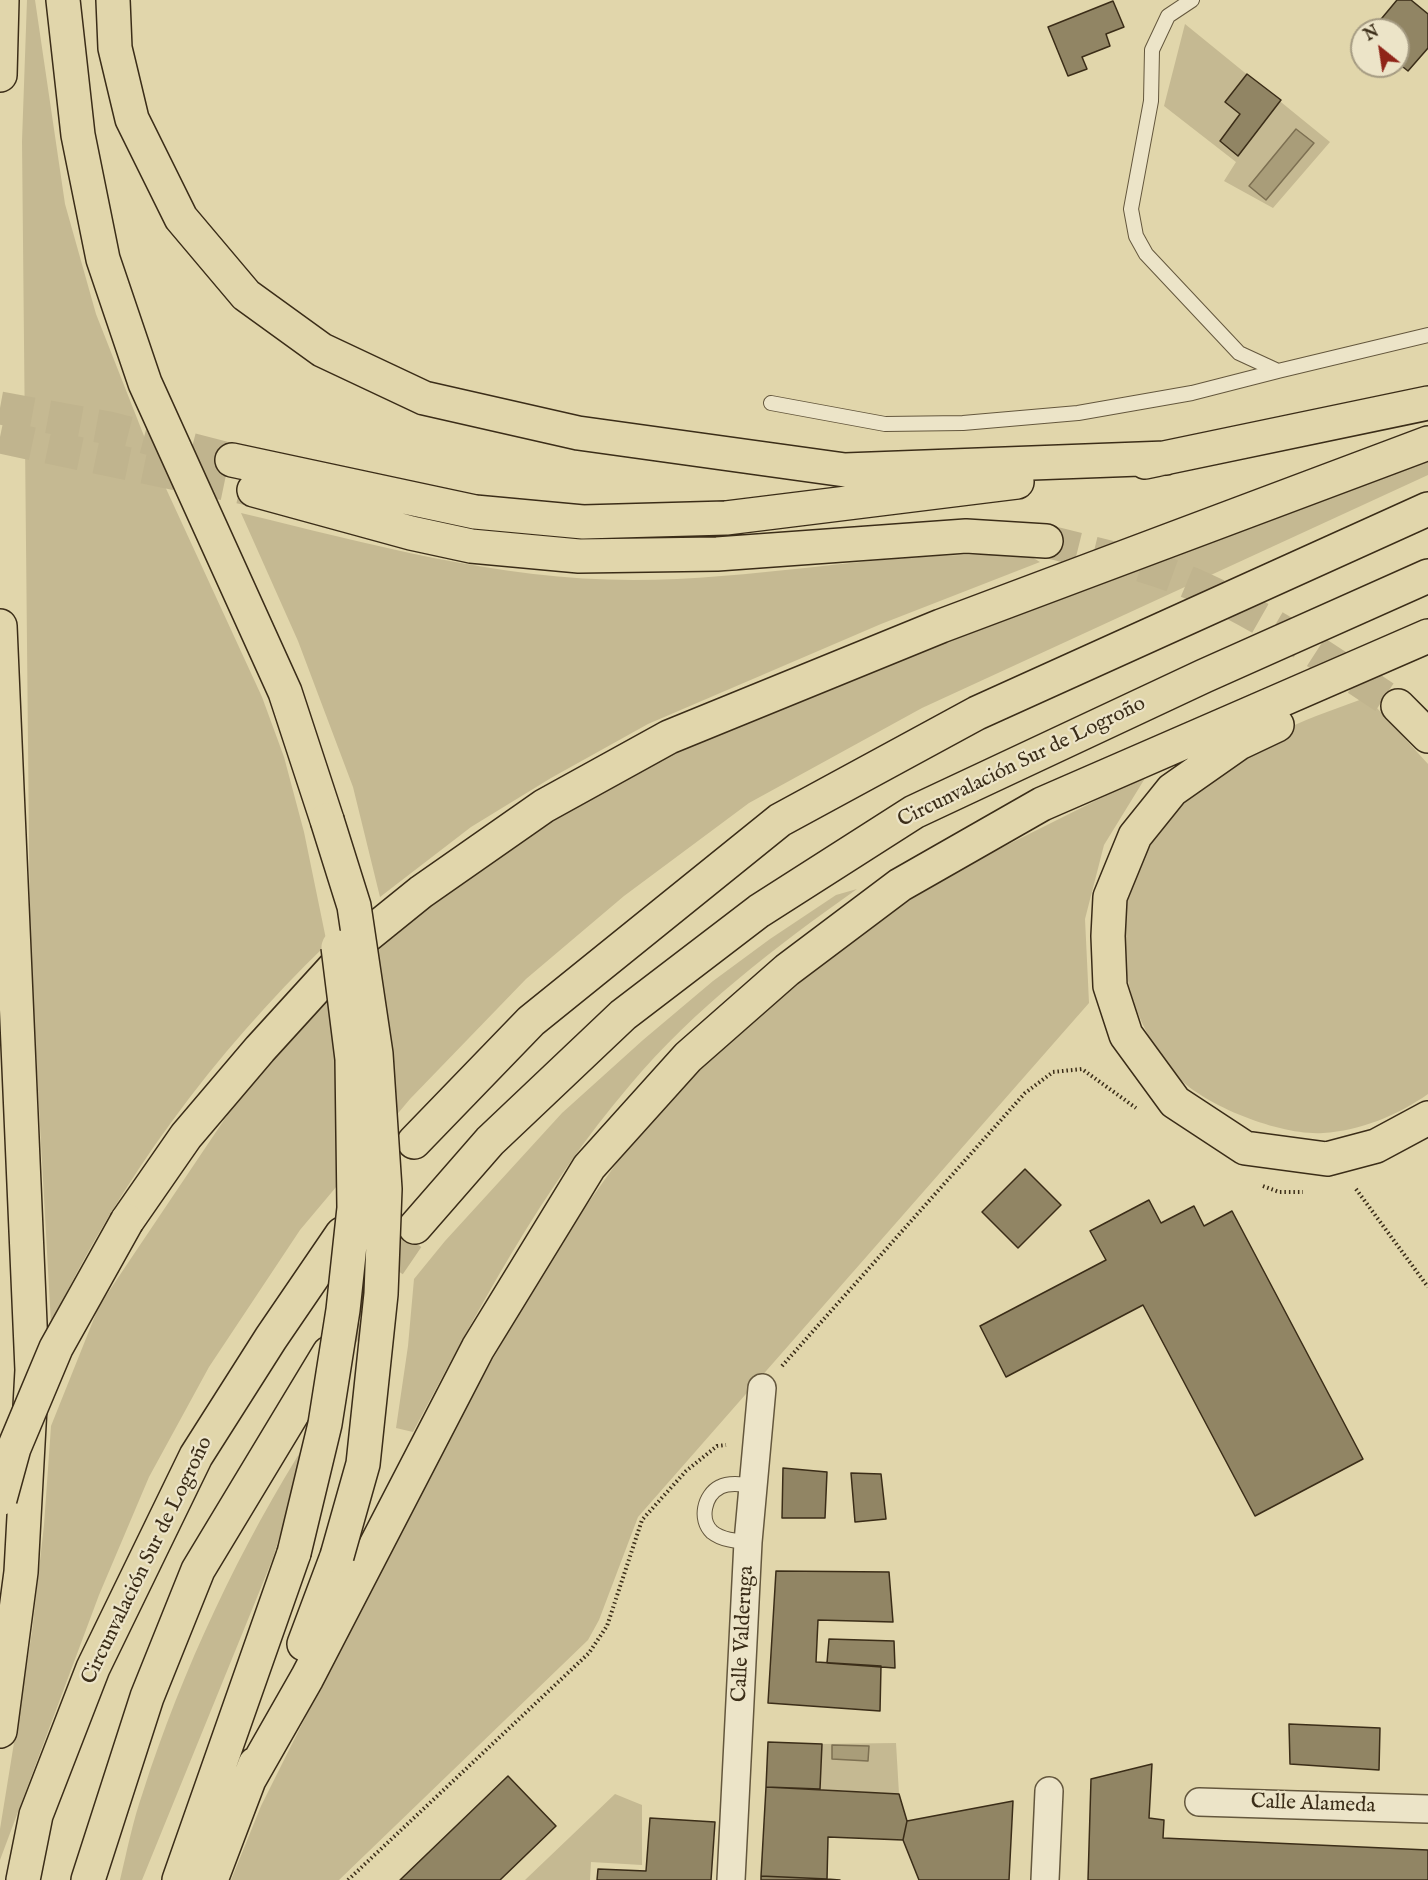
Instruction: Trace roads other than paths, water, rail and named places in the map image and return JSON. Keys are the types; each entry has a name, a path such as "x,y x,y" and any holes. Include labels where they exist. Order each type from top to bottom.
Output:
{"highway":[{"path":"63,0 78,135 103,260 145,383 285,692 354,906 376,1054 385,1190 381,1294 363,1464 337,1556 246,1785 211,1880"},
{"path":"112,0 115,48 132,119 181,218 246,295 322,350 424,398 578,433 845,470 1166,458"},
{"path":"0,75 2,4"},
{"path":"232,460 474,512 583,522 726,518 976,488 1166,458 1428,403"},
{"path":"0,1499 14,1448 56,1348 127,1221 186,1136 260,1049 353,947 421,892 544,806 680,733 940,626 1428,443"},
{"path":"254,490 411,533 471,546 579,556 717,554 966,536 1046,541"},
{"path":"414,1142 531,1021 780,820 977,713 1428,509"},
{"name":"Circunvalación Sur de Logroño","path":"415,1227 490,1141 623,1016 759,911 914,812 1204,676 1428,576"},
{"path":"0,626 32,1370 21,1572 0,1731"},
{"path":"246,1785 306,1678 478,1348 589,1167 688,1057 787,970 900,885 1042,804 1428,636"},
{"path":"1428,650 1239,743 1172,790 1135,836 1110,897 1108,936 1110,986 1126,1035 1175,1102 1245,1148 1327,1159 1376,1146 1428,1118"},
{"path":"1398,706 1428,736"},
{"path":"179,1880 294,1553 325,1424 343,1310 354,1208 352,1059 334,914 327,820"},
{"name":"Circunvalación Sur de Logroño","path":"23,1880 36,1815 93,1668 196,1456 271,1338 342,1234"},
{"path":"88,1880 147,1697 198,1570 329,1353"}],"street":[{"name":"Calle Valderuga","path":"731,1880 748,1542 762,1388"},
{"path":"1046,1880 1049,1791"},
{"name":"Calle Alameda","path":"1199,1802 1428,1809"}],"lane":[{"path":"1192,0 1168,16 1152,50 1150,101 1131,209 1136,236 1146,254 1239,353 1278,371"},
{"path":"771,403 885,424 963,423 1078,413 1192,393 1428,335"},
{"path":"748,1542 729,1540 711,1531 704,1516 706,1501 719,1487 739,1484 753,1486"}],"tunnel":[{"path":"0,408 109,428 232,460"},
{"path":"0,437 254,490"},
{"path":"1046,541 1140,565 1195,585 1248,611 1324,657 1398,706"},
{"path":"334,1346 415,1227"}]}
